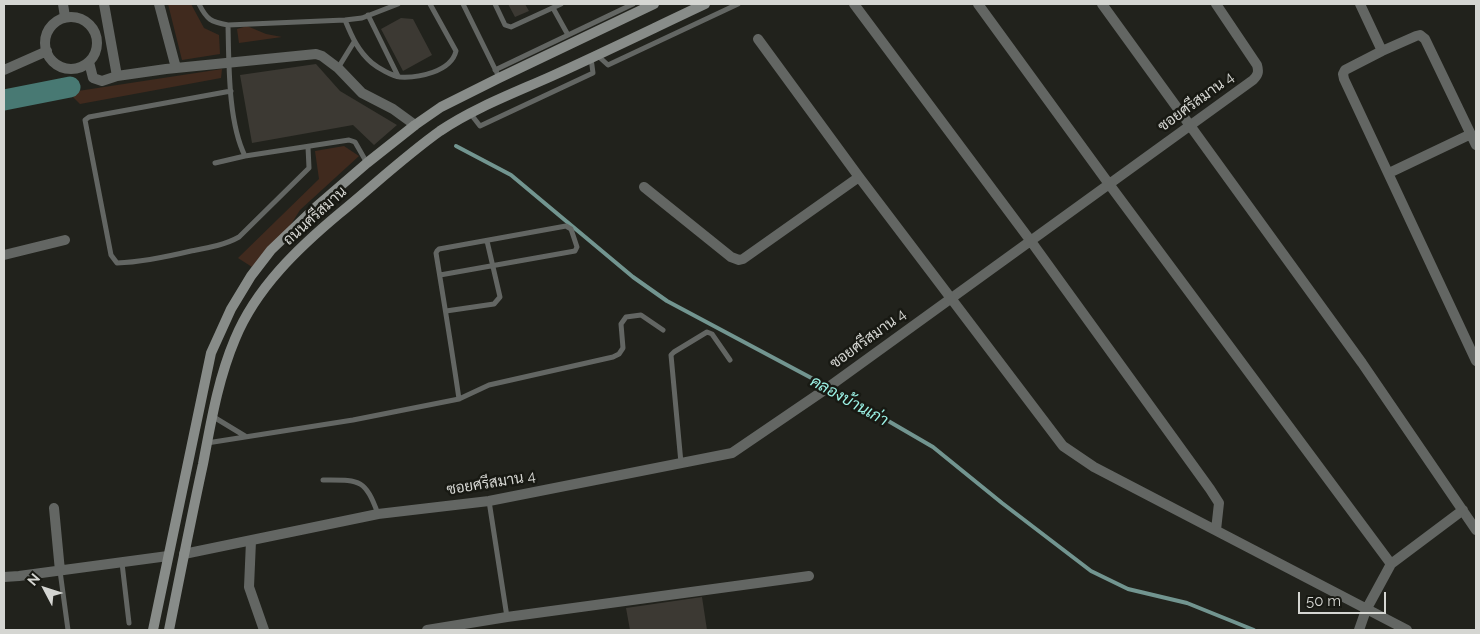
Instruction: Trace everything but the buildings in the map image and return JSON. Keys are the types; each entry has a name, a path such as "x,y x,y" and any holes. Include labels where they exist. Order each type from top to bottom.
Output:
{"main road":[{"name":"ถนนศรีสมาน","path":"153,630 207,369 218,338 232,308 251,276 271,250 366,163 441,107 497,74 654,4"},
{"name":"ถนนศรีสมาน","path":"169,630 223,369 235,337 252,305 271,280 294,254 328,223 440,131 470,113 705,4"}],"street":[{"path":"63,4 65,18"},
{"path":"104,4 117,76"},
{"path":"159,4 176,68"},
{"path":"854,4 1030,240 1210,489 1219,503 1216,530"},
{"path":"978,4 1391,564"},
{"path":"1102,4 1362,363 1476,530"},
{"name":"ซอยศรีสมาน 4","path":"184,554 378,514 489,501 732,453 823,392 1253,80 1257,76 1257,65 1216,4"},
{"path":"1360,4 1382,51"},
{"path":"74,17 90,24 97,39 97,48 94,56 82,67 65,68 51,59 47,51 45,43 47,34 51,27 65,18 74,17"},
{"path":"1476,145 1425,39 1420,35 1382,51 1345,70 1343,74 1476,360"},
{"path":"758,39 859,177 1063,446 1094,467 1407,630"},
{"path":"4,70 47,51"},
{"path":"89,62 93,78 102,81 117,76 176,68 316,54 322,56 338,68 362,93 393,109 416,125"},
{"path":"1388,173 1471,134"},
{"path":"644,187 731,257 739,260 859,177"},
{"path":"4,255 65,240"},
{"path":"54,508 60,571"},
{"path":"1359,630 1366,610 1391,564 1463,510"},
{"path":"251,541 249,587 264,630"},
{"path":"5,577 168,556"},
{"path":"427,630 507,617 809,576"}],"lane":[{"path":"199,4 209,19 228,25 362,18 398,4"},
{"path":"345,20 354,42 372,63 398,77 433,74 452,60 456,51 430,4"},
{"path":"463,4 497,74 568,35 633,4"},
{"path":"495,4 507,27 512,28 560,4"},
{"path":"470,113 480,126 593,73 594,57 608,65 738,4"},
{"path":"553,8 568,35"},
{"path":"368,15 398,77"},
{"path":"228,25 231,91 236,134 245,156"},
{"path":"338,68 354,42"},
{"path":"231,91 89,117 85,120 111,255 117,263 142,262 230,242 239,237 308,168 308,147"},
{"path":"215,163 245,156 352,140 355,142 366,163"},
{"path":"440,275 575,251 577,247 571,229 566,226 437,251 440,275 459,399"},
{"path":"446,311 498,302 500,297 487,241"},
{"path":"207,444 246,436 353,420 459,399 489,385 613,357 619,354 623,348 622,324 626,317 641,314 663,330"},
{"path":"681,463 671,355 707,332 712,334 730,360"},
{"path":"212,416 246,436"},
{"path":"323,480 346,480 359,483 367,489 378,514"},
{"path":"489,501 507,617"},
{"path":"122,563 129,623"},
{"path":"60,571 68,630"}],"shaded area":[{"path":"168,4 191,4 204,28 219,35 220,54 182,60"},
{"path":"247,26 266,34 282,37 239,43 237,29"},
{"path":"222,69 221,78 80,104 72,96 78,91"},
{"path":"344,146 359,156 300,210 288,229 252,267 238,258 319,179 315,151"}],"waterway":[{"name":"คลองบ้านเก่า","path":"4,100 70,87"},
{"name":"คลองบ้านเก่า","path":"456,146 511,175 633,277 667,301 847,397 933,447 1091,571 1128,589 1187,603 1254,630"}]}
